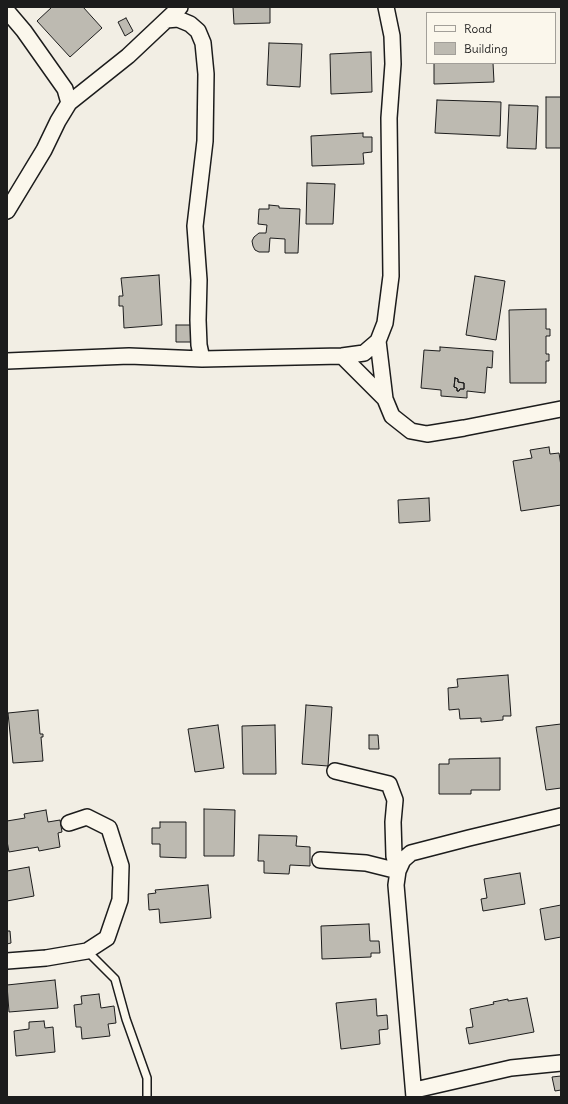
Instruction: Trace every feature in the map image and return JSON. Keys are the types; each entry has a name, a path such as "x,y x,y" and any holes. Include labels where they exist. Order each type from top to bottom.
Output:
{"street":[{"path":"7,211 44,150 58,121 70,104 128,56 180,7"},
{"path":"386,7 392,36 393,64 390,118 391,276 385,323 378,341 385,399 392,416 402,426 411,431 427,434 561,409"},
{"path":"7,11 24,31 65,90 70,104"},
{"path":"166,20 178,19 190,24 198,31 203,43 206,74 205,141 195,226 200,280 198,320 199,345 202,359"},
{"path":"7,361 129,356 202,359 342,356 364,353 378,341"},
{"path":"342,356 385,399"},
{"path":"335,771 388,784 395,800 393,822 394,856 398,871"},
{"path":"561,816 469,838 411,854 403,860 398,871 396,885 414,1094 511,1068 561,1063"},
{"path":"7,961 46,958 87,951 107,938 120,900 121,866 109,828 88,817 69,823"},
{"path":"320,860 366,863 398,871"}],"lane":[{"path":"87,951 115,980 126,1019 147,1078 147,1097"}],"building":[{"path":"52,7 83,7 102,28 70,57 37,21"},
{"path":"233,7 270,7 270,23 234,24"},
{"path":"126,18 133,31 125,36 118,22"},
{"path":"269,43 302,44 300,87 267,85"},
{"path":"371,52 372,92 331,94 330,54"},
{"path":"434,64 493,64 494,82 434,84"},
{"path":"546,97 561,97 561,148 546,148"},
{"path":"437,100 501,102 500,136 435,133"},
{"path":"509,105 538,106 536,149 507,148"},
{"path":"363,133 363,137 372,137 372,152 363,153 364,164 312,166 311,136"},
{"path":"307,183 335,184 333,224 306,224"},
{"path":"269,205 279,206 279,208 300,209 298,253 285,253 285,239 270,238 269,252 259,252 255,250 252,241 259,233 266,233 267,225 258,224 259,209 269,209"},
{"path":"159,275 162,325 124,328 123,306 119,306 119,296 123,296 121,278"},
{"path":"475,276 505,281 496,340 466,335"},
{"path":"546,309 546,329 550,329 550,336 546,336 546,354 549,354 549,361 546,361 546,383 510,383 509,310"},
{"path":"176,325 194,325 194,342 176,342"},
{"path":"440,347 493,351 492,368 487,367 485,393 467,391 467,398 441,396 441,390 421,388 424,350 440,351","holes":["455,378 458,379 458,382 464,383 464,389 460,389 459,391 457,391 457,388 454,387"]},
{"path":"455,378 458,379 458,382 464,383 464,389 457,391 457,388 454,387"},
{"path":"549,447 550,454 559,453 561,466 561,505 521,511 513,461 532,458 530,450"},
{"path":"429,498 430,521 399,523 398,500"},
{"path":"508,675 511,716 503,716 503,720 481,722 481,718 460,719 459,709 449,710 448,688 458,687 457,679"},
{"path":"306,705 332,707 328,766 302,764"},
{"path":"38,710 40,734 43,734 43,737 41,737 43,761 13,763 8,713"},
{"path":"561,724 561,788 546,790 536,727"},
{"path":"218,725 224,768 195,772 188,729"},
{"path":"275,725 276,774 243,774 242,726"},
{"path":"369,735 378,735 379,749 369,749"},
{"path":"500,758 500,790 471,790 471,794 439,794 439,764 449,764 449,759"},
{"path":"204,809 235,810 234,856 204,856"},
{"path":"46,810 48,822 60,820 62,832 58,833 60,847 39,851 38,847 9,852 7,841 7,821 25,818 24,814"},
{"path":"160,822 186,822 186,858 160,857 160,844 152,844 152,828 160,828"},
{"path":"259,835 297,836 296,846 310,847 310,866 290,865 289,874 264,873 264,861 258,861"},
{"path":"29,867 34,896 7,901 7,871"},
{"path":"520,873 525,904 483,911 481,899 487,898 484,879"},
{"path":"208,885 211,918 160,923 159,909 149,910 148,894 156,893 155,890"},
{"path":"561,905 561,937 545,940 540,909"},
{"path":"369,924 370,941 379,941 380,953 371,953 371,957 322,959 321,926"},
{"path":"7,931 10,931 11,943 7,944"},
{"path":"55,980 58,1008 9,1012 7,985"},
{"path":"99,994 101,1008 114,1006 116,1023 108,1024 110,1036 82,1039 81,1027 76,1027 74,1005 82,1004 81,996"},
{"path":"527,998 534,1032 469,1044 466,1028 473,1027 470,1009 494,1004 493,1002 508,999 508,1001"},
{"path":"376,999 377,1016 387,1015 388,1029 379,1030 380,1044 341,1049 336,1003"},
{"path":"44,1021 45,1028 53,1027 55,1052 16,1056 14,1031 29,1029 29,1022"},
{"path":"561,1076 561,1090 555,1091 552,1077"}]}
